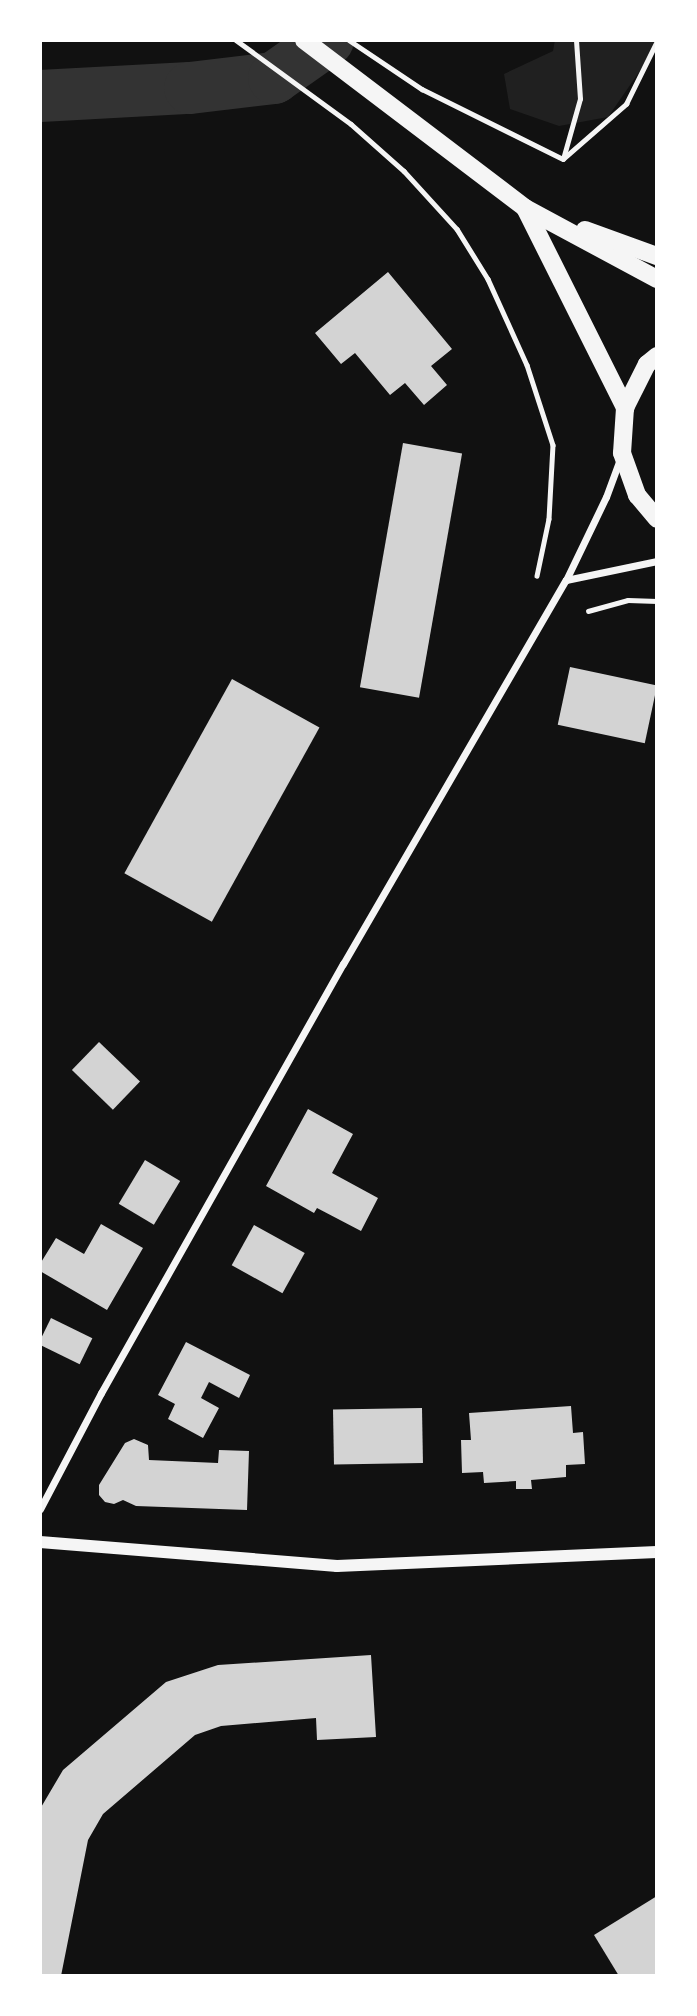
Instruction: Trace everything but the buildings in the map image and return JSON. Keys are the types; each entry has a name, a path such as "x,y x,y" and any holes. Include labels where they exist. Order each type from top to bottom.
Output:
{"main road":[{"path":"304,40 526,208 657,279"},
{"path":"526,208 657,256"},
{"path":"526,208 625,408"},
{"path":"657,356 646,364 625,408 622,453 637,495 657,519"}],"street":[{"path":"40,1509 101,1393 343,964 566,580 606,497 622,453"},
{"path":"566,580 657,561"},
{"path":"40,1542 337,1566 657,1552"}],"path":[{"path":"236,40 351,124 404,171 457,229 488,279 527,365 553,445 549,519 537,576"},
{"path":"349,40 422,89 563,159"},
{"path":"563,159 580,99 576,40"},
{"path":"563,159 626,104 657,41"},
{"path":"588,611 628,600 657,601"}],"shaded area":[{"path":"555,40 657,40 657,46 608,117 559,126 510,109 504,74 553,51"}],"waterway":[{"path":"40,96 190,88 274,78 328,40"}]}
